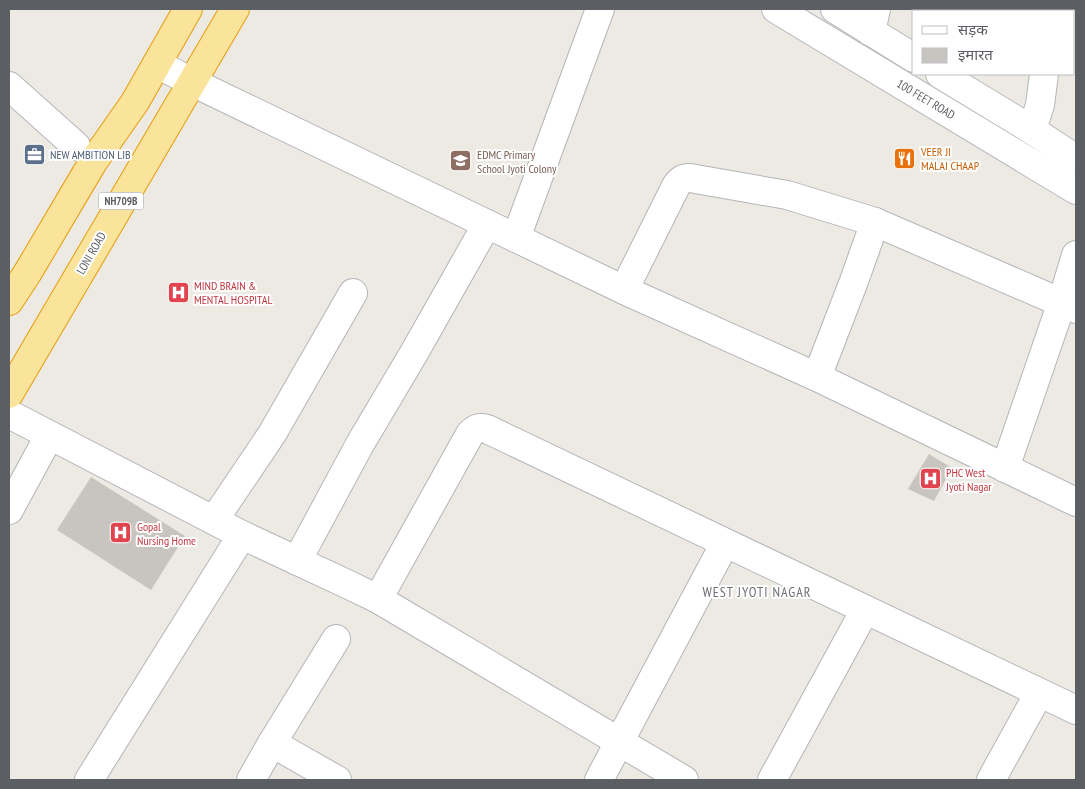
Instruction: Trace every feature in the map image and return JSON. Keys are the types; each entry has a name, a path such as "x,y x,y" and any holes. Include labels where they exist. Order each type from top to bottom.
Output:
{"highway":[{"path":"9,300 33,264 93,162 135,102 188,9"},
{"name":"LONI ROAD","path":"9,394 235,9"}],"street":[{"path":"516,238 600,9"},
{"name":"100 FEET ROAD","path":"776,9 1076,190"},
{"path":"835,9 873,20 912,56"},
{"path":"157,64 624,290 817,377 1076,502"},
{"path":"942,75 1076,159"},
{"path":"1032,130 1040,105 1044,75"},
{"path":"9,86 76,146"},
{"path":"624,290 676,186 680,180 690,178 787,195 875,222 1069,306"},
{"path":"817,377 875,222"},
{"path":"297,562 360,444 487,224"},
{"path":"1005,468 1069,306 1076,255"},
{"path":"214,520 272,434 354,293"},
{"path":"9,414 242,535 378,599 684,780"},
{"path":"378,599 470,434 477,428 487,429 1076,710"},
{"path":"9,510 49,436"},
{"path":"89,780 242,535"},
{"path":"599,780 725,543"},
{"path":"772,780 865,610"},
{"path":"251,780 336,639"},
{"path":"991,780 1039,693"},
{"path":"272,743 337,780"}],"building":[{"name":"PHC West Jyoti Nagar","path":"929,454 952,468 934,501 908,489"},
{"name":"Gopal Nursing Home","path":"91,477 185,536 151,590 57,530"}],"place":[{"name":"NEW AMBITION LIB","path":"34,154"},
{"name":"VEER JI MALAI CHAAP","path":"905,158"},
{"name":"EDMC Primary School Jyoti Colony","path":"461,161"},
{"name":"MIND BRAIN & MENTAL HOSPITAL","path":"178,292"},
{"name":"PHC West Jyoti Nagar","path":"930,479"},
{"name":"Gopal Nursing Home","path":"121,533"}],"district":[{"name":"WEST JYOTI NAGAR","path":"757,592"}]}
